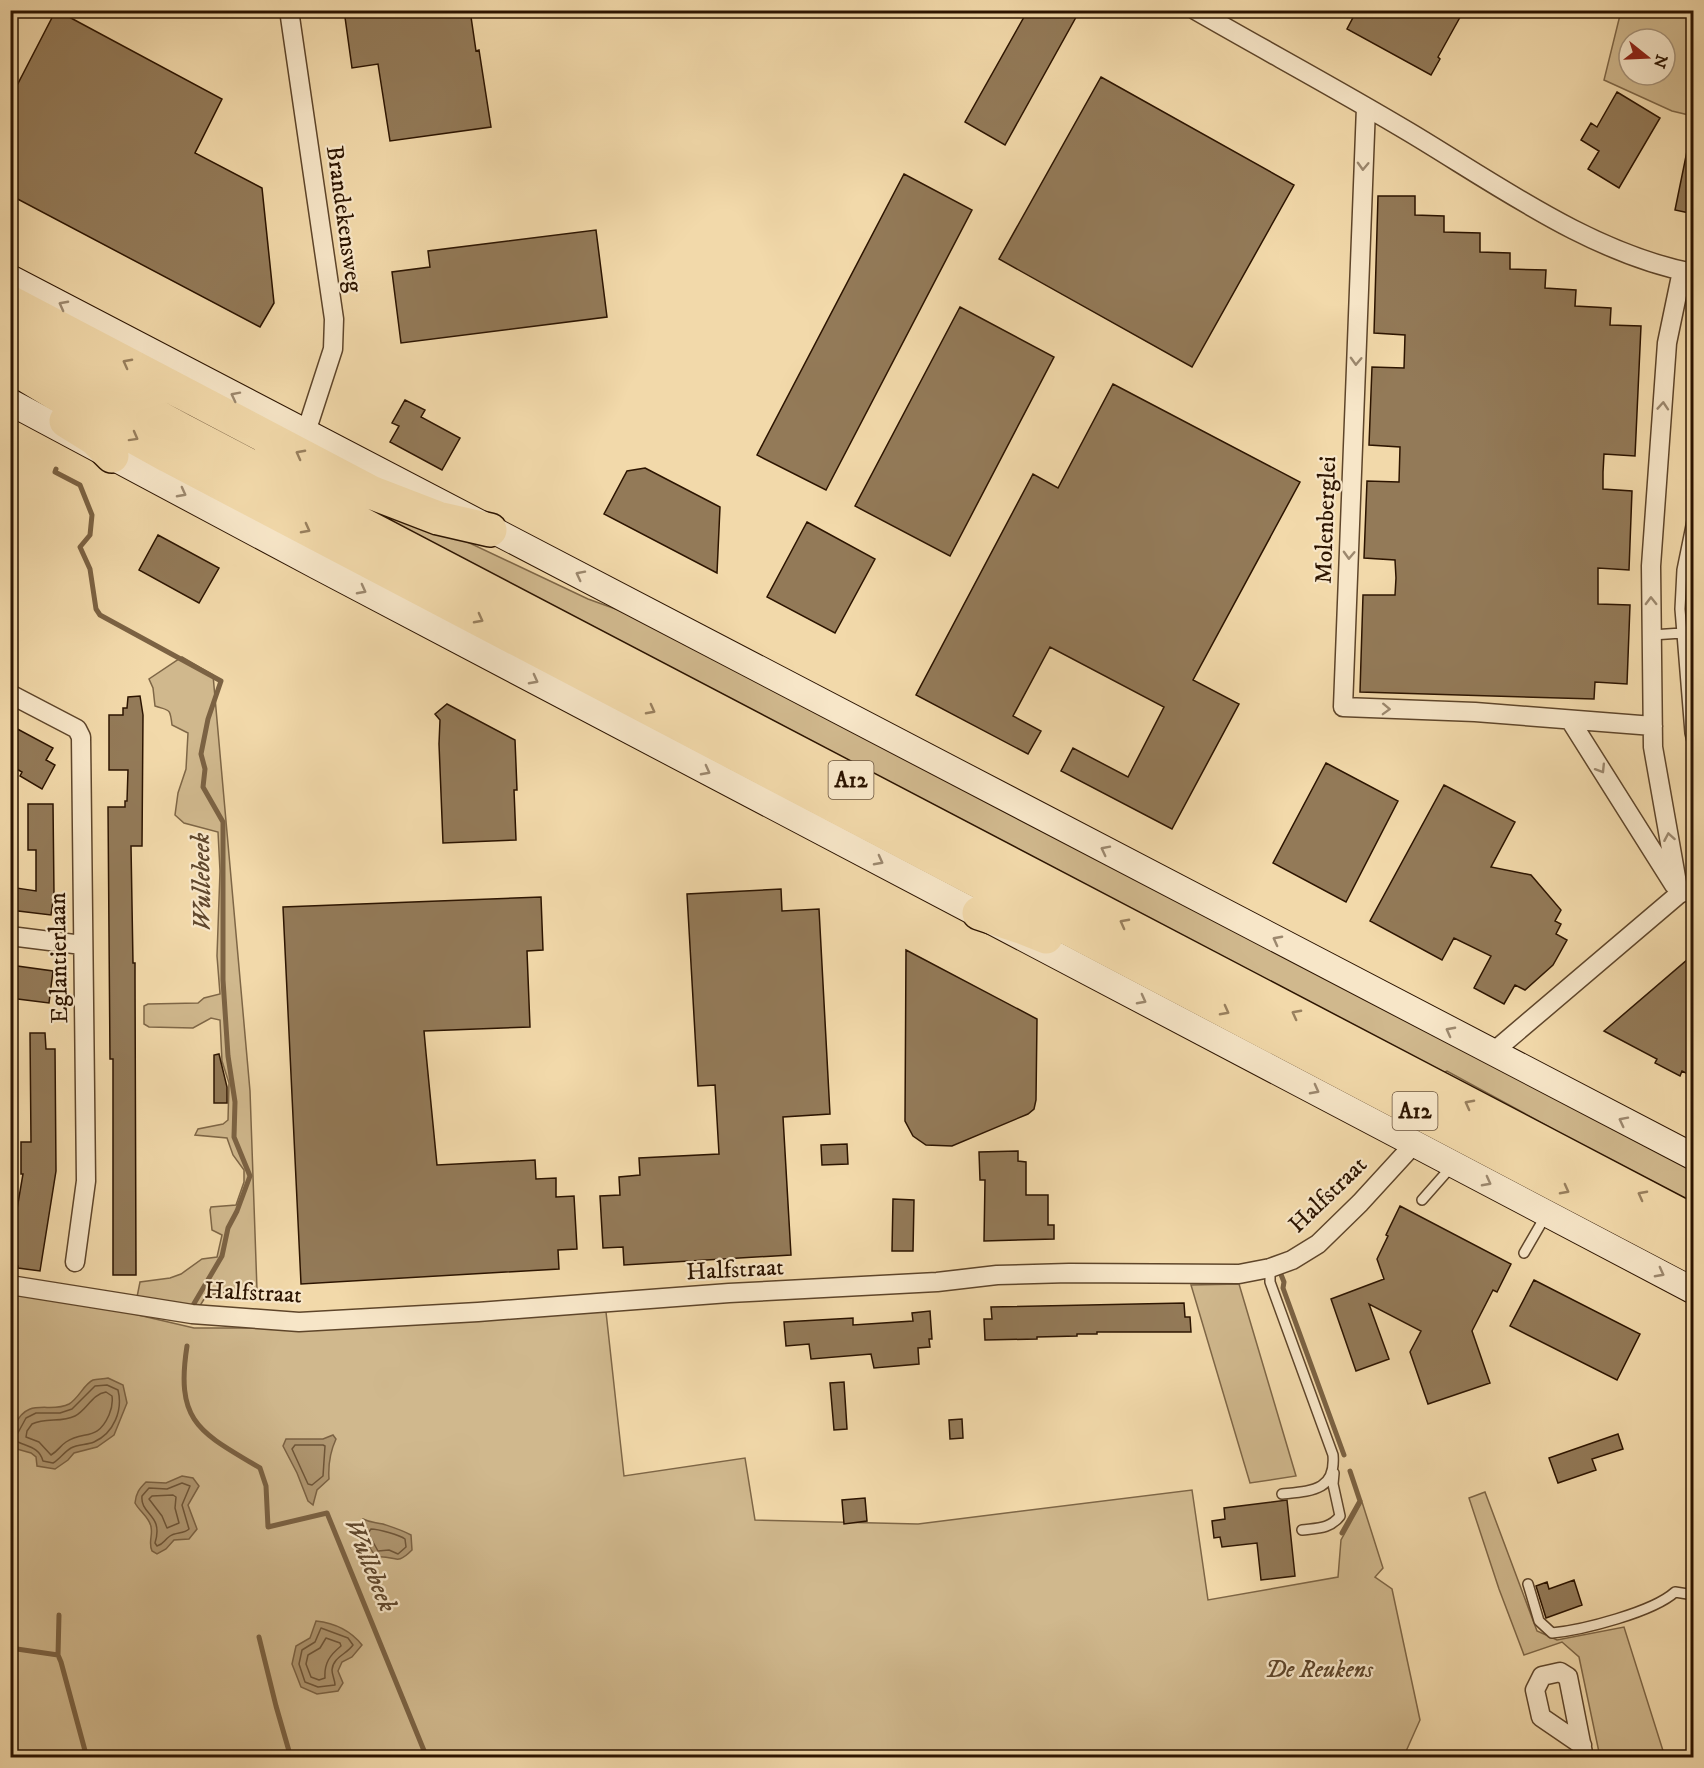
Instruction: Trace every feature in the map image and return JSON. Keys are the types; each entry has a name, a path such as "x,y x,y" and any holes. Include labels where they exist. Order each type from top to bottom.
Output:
{"highway":[{"path":"10,302 373,493 438,518 490,530"},
{"name":"A12","path":"10,334 67,368 182,430 1694,1222"},
{"name":"A12","path":"10,366 168,456 1694,1257"},
{"path":"10,387 95,439 112,456"},
{"path":"979,913 1021,927 1087,954 1136,964"}],"main road":[{"path":"10,278 1694,1157"},
{"path":"10,402 1694,1291"}],"street":[{"name":"Brandekensweg","path":"289,10 334,319 333,349 306,432"},
{"path":"1195,10 1366,107 1546,215 1616,248 1688,272 1667,343 1651,566 1653,747 1687,891"},
{"name":"Molenberglei","path":"1366,107 1343,707 1475,712 1653,726"},
{"name":"Eglantierlaan","path":"10,693 77,729 81,738 86,1180 75,1262"},
{"path":"1570,720 1687,891"},
{"path":"1492,1053 1687,891"},
{"path":"10,936 82,945"},
{"name":"Halfstraat","path":"10,1285 192,1314 299,1322 478,1312 729,1293 937,1282 996,1275 1239,1274 1270,1268 1292,1260 1318,1244 1360,1203 1415,1143"}],"lane":[{"path":"1694,511 1690,542 1682,570 1680,609 1690,733 1694,749"},
{"path":"1652,635 1682,633"},
{"path":"1422,1200 1453,1164"},
{"path":"1524,1253 1548,1213"},
{"path":"1270,1268 1270,1282 1333,1455 1333,1484 1340,1516 1326,1527 1302,1530"},
{"path":"1282,1494 1314,1490 1328,1482 1334,1468"},
{"path":"1528,1584 1539,1622 1552,1633 1574,1631 1601,1623 1666,1600 1675,1592 1694,1595"}],"green space":[{"path":"1621,11 1693,11 1693,116 1672,111 1619,87 1677,87 1677,27 1617,27"},
{"path":"1617,27 1617,86 1604,80"},
{"path":"78,358 588,599 660,625 1693,1170 1693,1207 1556,1137 1553,1129 1447,1071 1439,1075"},
{"path":"182,657 213,675 250,1091 257,1290 206,1296 198,1309 137,1297 140,1282 170,1278 181,1274 202,1259 217,1257 222,1235 212,1230 211,1207 236,1205 244,1182 244,1170 233,1155 227,1138 195,1135 198,1129 223,1124 228,1120 229,1083 222,1061 220,1020 211,1018 193,1028 149,1027 144,1024 144,1006 148,1004 198,1003 204,998 220,994 217,956 220,871 218,832 184,823 175,815 178,793 186,769 188,733 172,725 168,711 155,706 153,688 149,679"},
{"path":"1239,1284 1296,1476 1250,1483 1191,1285"},
{"name":"De Reukens","path":"10,1291 121,1311 194,1328 259,1328 484,1314 606,1312 624,1476 745,1458 755,1520 918,1524 1192,1490 1208,1600 1338,1577 1341,1540 1362,1502 1383,1568 1375,1577 1392,1589 1420,1720 1403,1758 11,1757"},
{"path":"1485,1492 1537,1631 1557,1640 1624,1627 1665,1757 1600,1757 1579,1657 1562,1642 1524,1655 1469,1498"}],"water":[{"path":"108,1378 123,1385 127,1403 114,1435 97,1447 74,1453 55,1469 37,1466 36,1457 31,1453 13,1448 14,1428 20,1416 26,1411 40,1407 62,1407 76,1398 93,1380"},
{"path":"333,1435 336,1439 330,1458 329,1479 317,1490 313,1505 308,1501 283,1446 286,1439 323,1439"},
{"path":"182,1476 193,1478 199,1486 188,1505 197,1529 189,1539 174,1540 166,1549 157,1554 152,1551 150,1524 135,1503 136,1496 146,1482 166,1483"},
{"path":"363,1519 390,1526 411,1535 412,1550 399,1559 376,1557 359,1532 358,1527"},
{"path":"316,1621 342,1628 362,1645 352,1657 342,1662 338,1671 343,1683 338,1691 317,1694 301,1687 292,1664 296,1646 310,1638"}],"building":[{"path":"56,10 222,99 195,153 262,188 274,303 260,327 10,195 10,99"},
{"path":"344,10 470,10 491,127 390,141 378,64 352,68"},
{"path":"1028,10 1080,10 1005,145 965,122"},
{"path":"1357,10 1464,10 1438,57 1440,59 1431,75 1347,29"},
{"path":"1101,77 1294,185 1192,367 999,259"},
{"path":"1617,92 1660,118 1619,188 1588,169 1599,151 1581,140 1591,123 1597,127"},
{"path":"1687,151 1694,152 1694,214 1675,210"},
{"path":"904,174 972,210 826,490 757,455"},
{"path":"1378,196 1415,196 1415,215 1444,216 1444,232 1480,233 1480,252 1510,253 1510,269 1546,270 1545,288 1576,290 1575,306 1611,308 1610,325 1641,326 1635,456 1604,454 1603,472 1603,489 1632,491 1629,570 1598,568 1598,604 1630,605 1627,684 1595,682 1594,699 1360,692 1363,595 1395,595 1396,578 1395,560 1364,558 1367,481 1399,482 1400,447 1369,445 1372,367 1404,368 1405,335 1374,333"},
{"path":"596,230 607,317 401,343 392,272 430,267 428,251"},
{"path":"960,307 1054,357 950,556 855,506"},
{"path":"1113,384 1300,482 1193,680 1239,704 1172,829 1061,771 1073,748 1128,777 1164,707 1050,647 1013,716 1041,731 1028,754 916,695 1033,474 1058,488"},
{"path":"405,400 425,410 421,417 460,438 442,470 390,442 399,426 392,423"},
{"path":"645,468 720,507 717,573 604,514 627,471"},
{"path":"807,522 875,559 835,633 767,597"},
{"path":"158,535 219,568 199,603 139,570"},
{"path":"140,696 143,715 142,846 131,846 133,963 135,963 136,1275 113,1275 113,1059 110,1059 108,807 125,807 128,770 109,770 109,715 123,715 123,708 127,708 128,697"},
{"path":"447,704 515,740 516,840 443,843 440,720 435,714"},
{"path":"10,725 53,748 46,760 55,765 42,789 20,776 22,772 10,765"},
{"path":"1326,763 1398,801 1346,902 1273,863"},
{"path":"1444,785 1515,822 1491,867 1531,875 1561,910 1555,921 1561,924 1556,934 1567,940 1553,965 1525,990 1515,985 1504,1004 1474,988 1491,956 1454,938 1442,960 1370,921"},
{"path":"28,804 53,804 54,894 51,915 10,910 10,887 36,891 36,850 28,850"},
{"path":"781,889 782,911 819,909 830,1114 783,1117 791,1255 624,1265 623,1247 603,1248 600,1196 620,1195 619,1177 640,1175 639,1158 719,1154 715,1085 698,1086 687,894"},
{"path":"541,897 543,950 527,951 530,1027 424,1031 437,1165 535,1160 536,1179 556,1178 556,1197 574,1196 577,1249 558,1250 559,1269 301,1284 283,907"},
{"path":"906,950 1037,1019 1036,1100 1034,1109 1028,1114 952,1146 926,1145 913,1136 905,1121"},
{"path":"1694,954 1694,1077 1682,1071 1680,1076 1655,1063 1657,1059 1604,1031"},
{"path":"10,965 53,971 49,1003 10,998"},
{"path":"30,1033 45,1033 46,1049 55,1049 56,1171 40,1271 18,1268 12,1264 15,1251 10,1250 23,1174 21,1174 21,1142 31,1142"},
{"path":"219,1054 227,1087 227,1103 214,1103 214,1055"},
{"path":"847,1144 848,1164 822,1165 821,1145"},
{"path":"1018,1151 1018,1161 1026,1162 1026,1195 1048,1195 1048,1225 1054,1225 1054,1239 984,1241 985,1180 980,1180 979,1152"},
{"path":"893,1199 914,1200 913,1251 892,1251"},
{"path":"1400,1206 1511,1264 1497,1292 1493,1290 1472,1331 1490,1383 1428,1404 1410,1352 1421,1331 1369,1304 1389,1359 1356,1371 1331,1299 1384,1279 1377,1259"},
{"path":"1534,1280 1640,1334 1617,1380 1510,1326"},
{"path":"1184,1303 1185,1317 1190,1317 1191,1332 1097,1332 1097,1334 1077,1334 1077,1336 1037,1337 1037,1339 985,1340 984,1319 992,1319 991,1307"},
{"path":"930,1311 932,1339 929,1339 930,1347 918,1348 919,1364 874,1368 871,1354 811,1359 809,1344 786,1346 784,1322 853,1318 853,1325 913,1321 912,1313"},
{"path":"844,1382 847,1429 834,1430 830,1383"},
{"path":"962,1419 963,1438 950,1439 949,1420"},
{"path":"1618,1434 1623,1449 1592,1459 1596,1470 1558,1483 1549,1458"},
{"path":"865,1498 867,1521 844,1524 842,1500"},
{"path":"1287,1500 1295,1576 1261,1580 1257,1543 1222,1547 1220,1537 1214,1538 1212,1521 1225,1519 1224,1508"},
{"path":"1574,1580 1582,1605 1546,1618 1536,1586 1547,1582 1549,1589"}],"waterway":[{"name":"Wullebeek","path":"56,469 55,472 80,485 92,515 90,535 80,547 90,569 96,609 100,615 221,681 208,719 201,754 205,769 203,787 223,822 223,980 228,1056 235,1102 234,1137 250,1176 228,1228 222,1256 192,1307"},
{"path":"1280,1272 1284,1282 1283,1288 1344,1455"},
{"name":"Wullebeek","path":"187,1346 184,1372 189,1409 196,1422 207,1434 260,1468 266,1486 268,1527 327,1513 427,1758"},
{"path":"1342,1533 1360,1501 1350,1471"},
{"path":"59,1615 58,1655 87,1758"},
{"path":"259,1637 291,1758"},
{"path":"10,1648 58,1655"}]}
